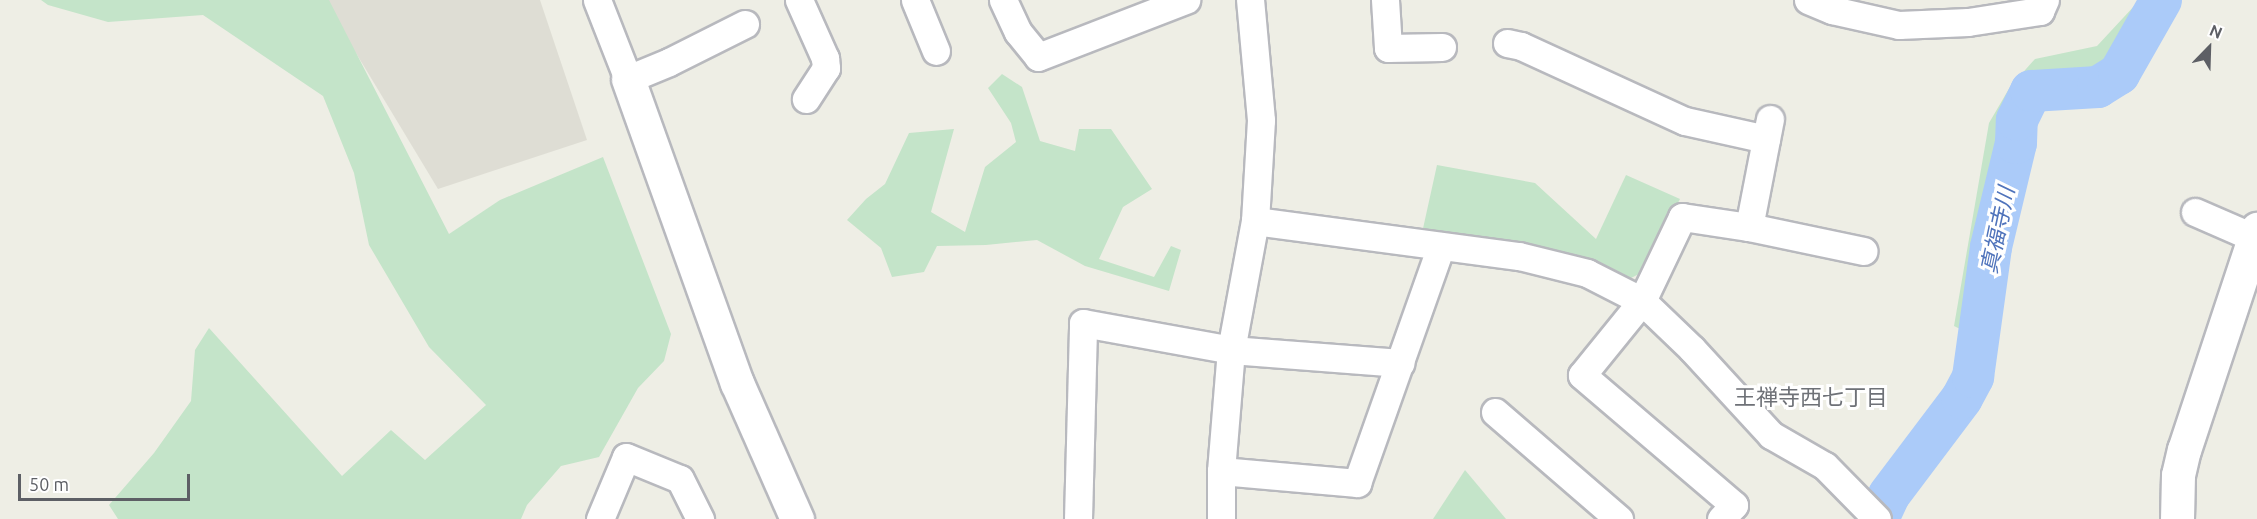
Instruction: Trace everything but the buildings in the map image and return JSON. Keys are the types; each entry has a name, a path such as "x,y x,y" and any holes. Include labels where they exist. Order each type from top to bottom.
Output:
{"street":[{"path":"597,0 628,79 737,383 796,519"},
{"path":"798,0 825,58 826,68 806,99"},
{"path":"915,0 936,51"},
{"path":"1003,0 1018,32 1038,57 1186,0"},
{"path":"1221,519 1221,471 1231,350 1255,221 1262,120 1250,0"},
{"path":"1385,0 1388,48 1442,46"},
{"path":"1808,0 1899,24 1968,22 2040,11 2045,0"},
{"path":"628,79 669,62 745,24"},
{"path":"1507,44 1521,46 1685,121 1768,129 1749,227"},
{"path":"2177,519 2178,476 2184,450 2256,235 2195,212"},
{"path":"1735,514 1582,375 1642,301 1682,217 1749,227 1864,251"},
{"path":"1255,221 1519,256 1587,273 1642,301 1692,349 1771,435 1826,466 1877,519"},
{"path":"1221,471 1357,483 1441,246"},
{"path":"1078,519 1083,323 1231,350 1401,363"},
{"path":"1495,412 1619,519"},
{"path":"600,519 626,457 680,479 700,519"}],"shaded area":[{"path":"324,0 540,0 587,140 438,189"}],"green space":[{"path":"41,0 329,0 449,234 500,200 603,157 671,334 664,361 638,388 599,457 561,466 527,505 521,519 118,519 109,505 154,453 191,401 195,350 209,328 342,476 391,430 425,460 486,405 429,347 369,245 354,173 323,96 203,15 108,22 48,5"},
{"path":"2136,4 2163,8 2111,80 2067,79 2032,87 2019,102 1970,334 1954,326 1989,123 2010,87 2035,59 2097,46"},
{"path":"1002,74 1022,87 1040,141 1075,151 1079,129 1111,129 1152,189 1123,207 1099,259 1154,277 1171,246 1181,250 1169,291 1085,266 1037,240 986,245 937,246 924,272 892,277 881,248 847,220 866,199 885,184 909,133 954,129 931,212 965,232 985,167 1016,142 1011,123 988,88"},
{"path":"1437,165 1535,183 1596,239 1626,175 1680,199 1641,273 1627,280 1422,233"},
{"path":"1465,470 1506,519 1433,519"}],"waterway":[{"name":"真福寺川","path":"1878,519 1889,495 1962,398 1973,377 1991,247 2016,143 2017,120 2031,91 2098,87 2119,74 2161,0"}],"district":[{"name":"王禅寺西七丁目","path":"1811,397"}]}
